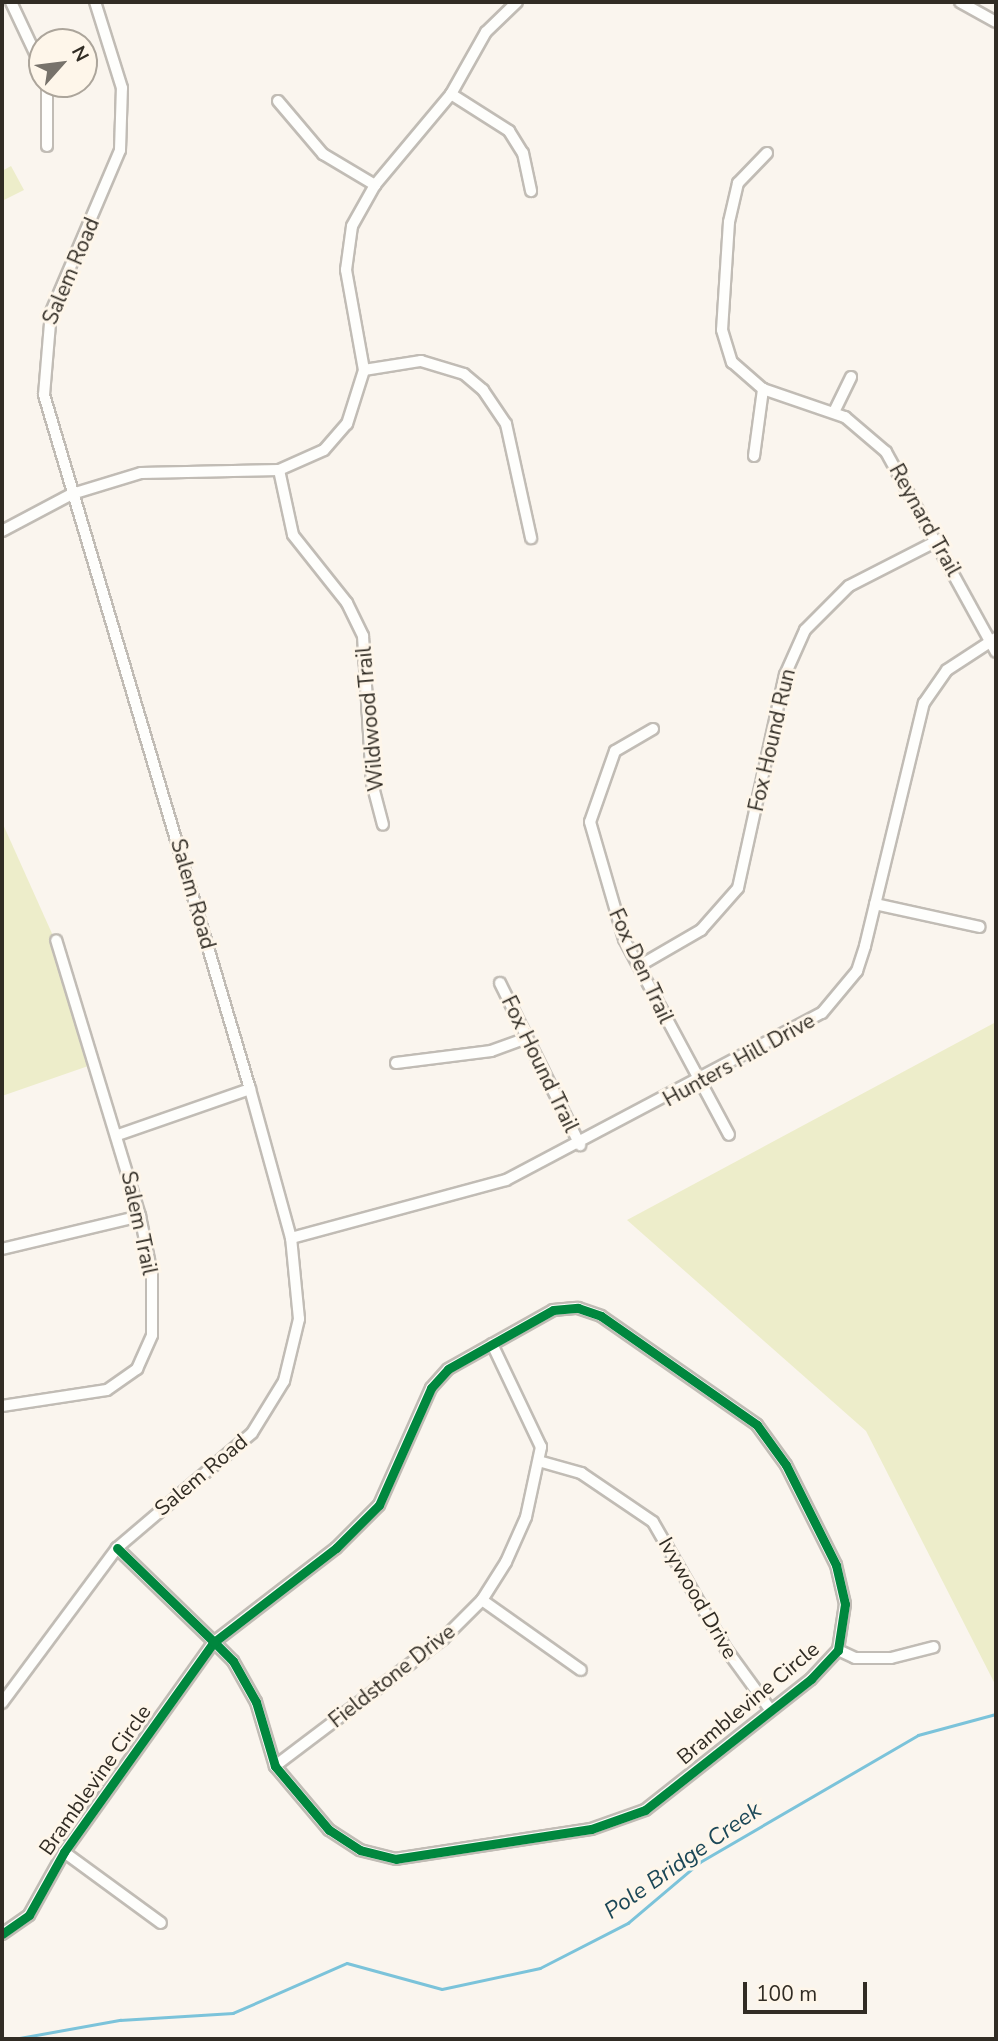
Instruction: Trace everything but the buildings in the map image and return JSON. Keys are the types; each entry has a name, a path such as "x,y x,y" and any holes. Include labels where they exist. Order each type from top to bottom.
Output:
{"street":[{"path":"10,2 28,39"},
{"name":"Salem Road","path":"2,1703 117,1548 234,1451 274,1403 297,1332 290,1238 250,1089 44,395 44,337 107,189 124,112 115,52 95,2"},
{"path":"2,531 72,494 154,471 279,470 313,458 347,424 365,370 345,250 375,185 451,94 486,32 517,2"},
{"path":"960,2 996,22"},
{"path":"451,94 509,131 523,153 531,191"},
{"path":"47,98 47,146"},
{"path":"278,101 323,155 375,185"},
{"name":"Reynard Trail","path":"767,153 738,183 722,330 732,362 763,389 835,412 886,452 939,540 993,640 996,652"},
{"path":"365,370 421,361 464,374 483,390 506,424 531,538"},
{"path":"835,412 851,377"},
{"path":"754,456 763,389"},
{"name":"Wildwood Trail","path":"279,470 293,536 347,603 363,636 372,783 383,825"},
{"name":"Fox Hound Run","path":"639,965 701,930 738,888 785,675 805,629 849,586 939,540"},
{"name":"Hunters Hill Drive","path":"290,1238 506,1180 580,1145 803,1028 831,1005 857,971 924,704 947,670 993,640"},
{"name":"Fox Den Trail","path":"653,729 615,751 590,822 610,901 698,1084 729,1135"},
{"path":"875,904 981,927"},
{"name":"Salem Trail","path":"2,1406 95,1394 137,1369 152,1335 152,1275 140,1216 118,1135 56,940"},
{"name":"Fox Hound Trail","path":"500,983 580,1145"},
{"path":"396,1063 491,1051 526,1038"},
{"path":"118,1135 250,1089"},
{"path":"2,1237 4,1249 140,1216"},
{"name":"Bramblevine Circle","path":"2,1934 29,1915 64,1852 215,1642 362,1526 393,1477 431,1388 448,1369 553,1310 590,1311 748,1416 780,1454 842,1580 838,1650 811,1679 769,1708 666,1796 623,1820 409,1858 349,1845 275,1766 246,1679 215,1642 117,1548"},
{"path":"492,1344 531,1418 542,1462"},
{"name":"Fieldstone Drive","path":"275,1766 443,1639 482,1600 526,1517 542,1462"},
{"name":"Ivywood Drive","path":"542,1462 581,1474 653,1522 726,1649 769,1708"},
{"path":"482,1600 581,1670"},
{"path":"838,1650 855,1658 891,1658 934,1647"},
{"path":"64,1852 161,1923"}],"green space":[{"path":"11,166 24,190 2,201 2,171"},
{"path":"2,822 54,938 94,1064 2,1096"},
{"path":"996,1022 996,1686 866,1431 627,1220"}],"waterway":[{"name":"Pole Bridge Creek","path":"14,2039 120,2020 233,2013 347,1963 442,1989 540,1968 628,1923 700,1862 918,1735 996,1714"}],"cycle path":[{"path":"2,1934 29,1915 64,1852 214,1642 336,1548 379,1505 431,1388 448,1369 553,1310 578,1308 601,1316 757,1425 786,1465 836,1565 845,1604 838,1650 811,1679 645,1810 591,1829 396,1859 360,1850 329,1830 275,1766 256,1702 233,1661 214,1642 117,1548"}]}
